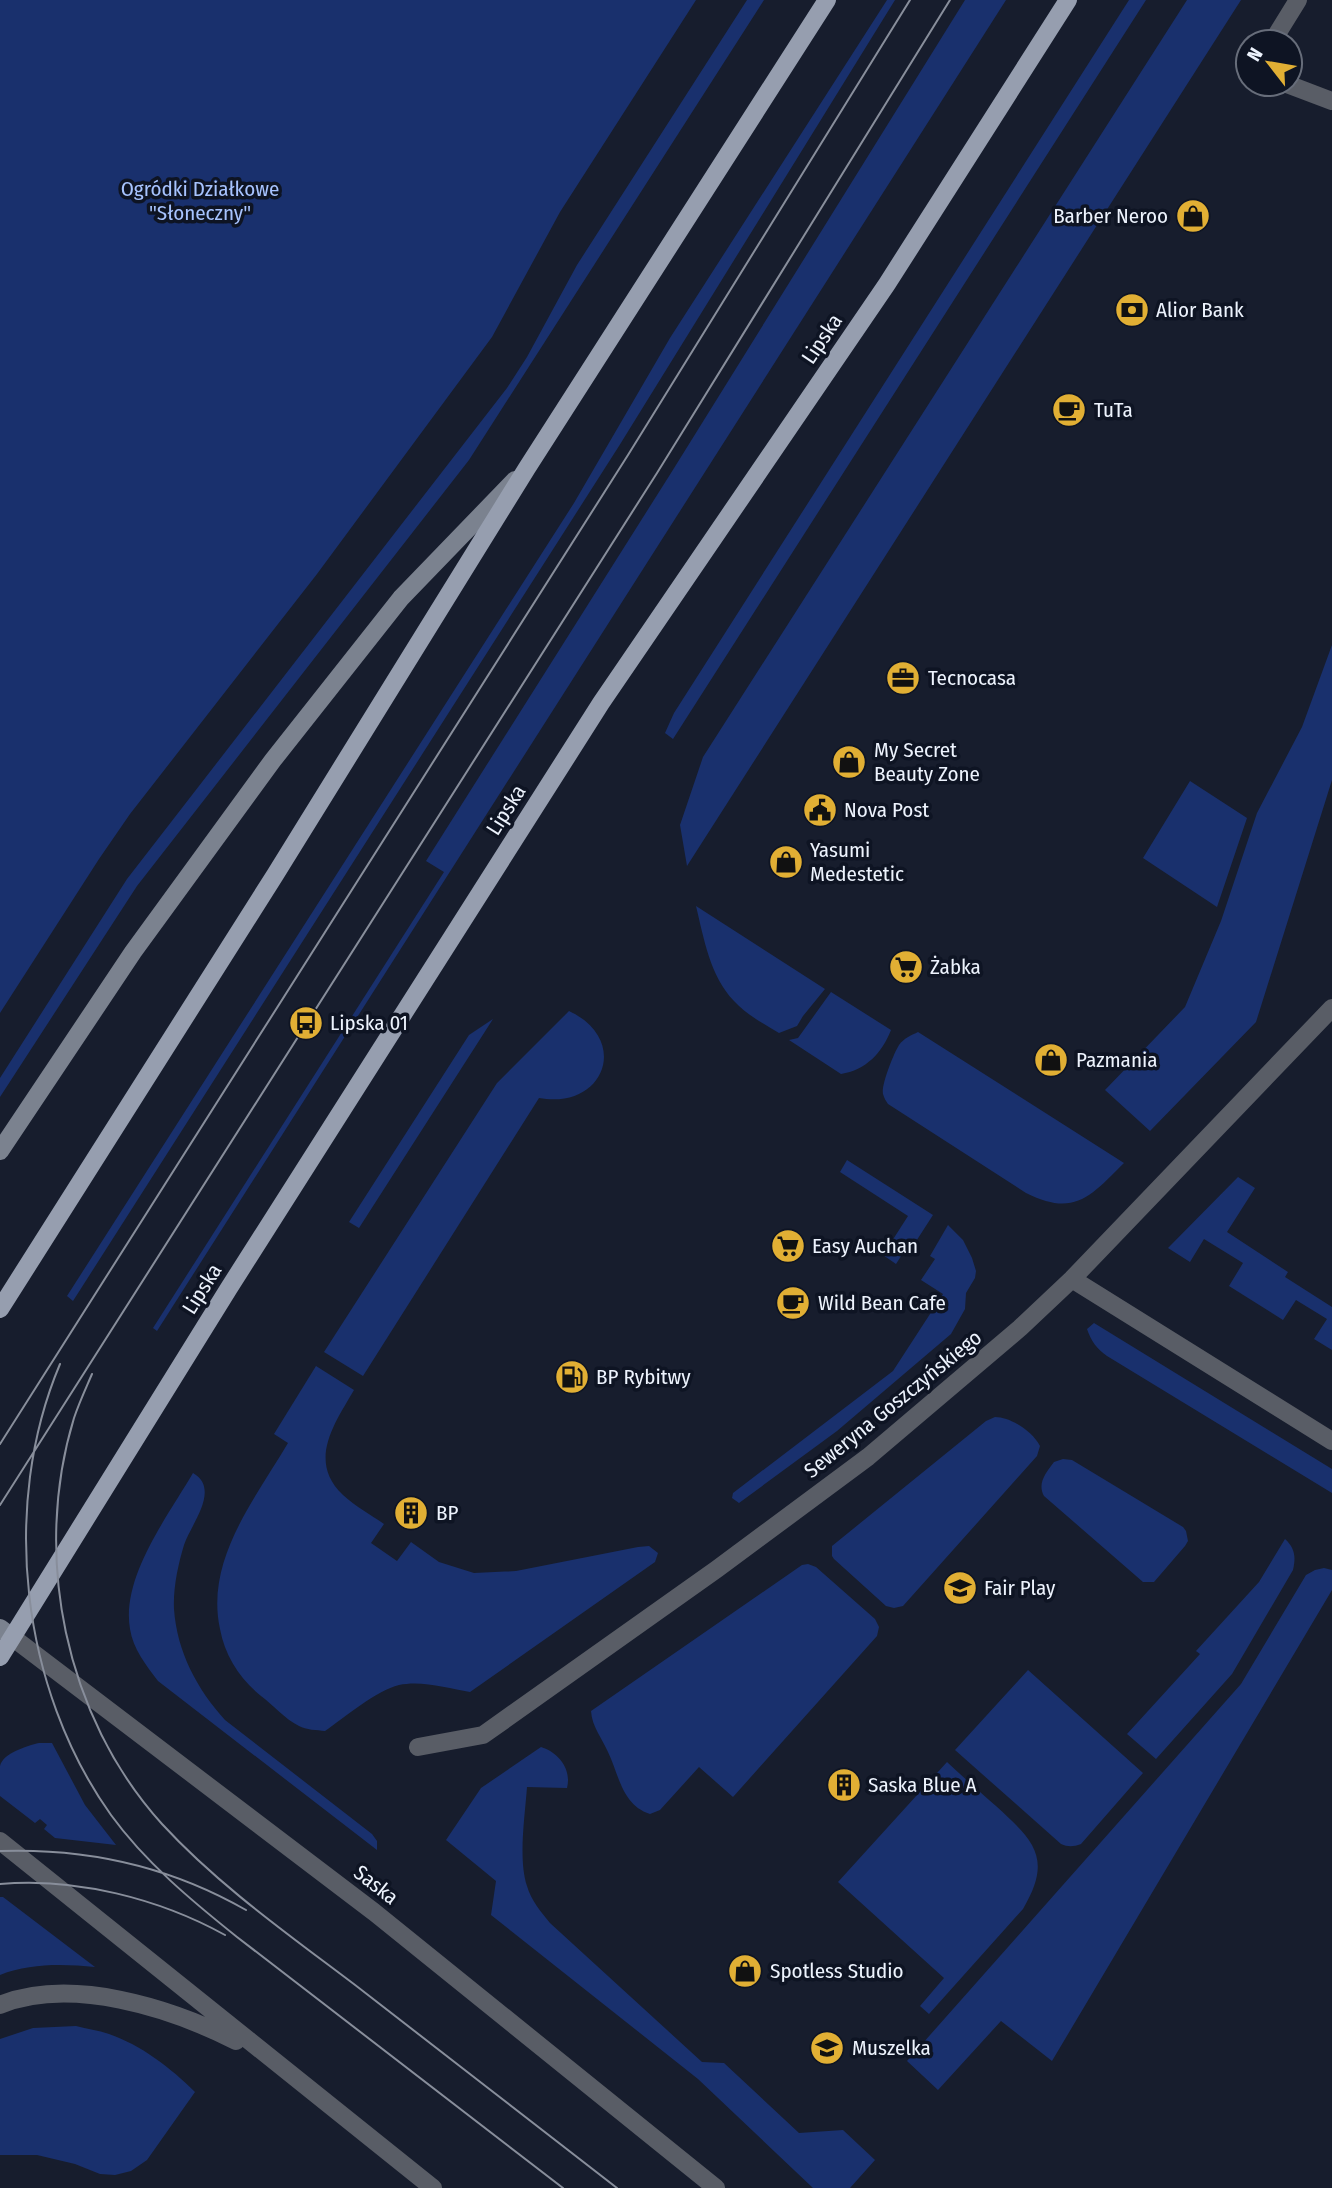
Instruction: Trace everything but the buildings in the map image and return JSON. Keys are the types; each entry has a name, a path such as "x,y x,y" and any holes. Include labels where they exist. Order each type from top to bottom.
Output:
{"main road":[{"path":"0,1309 289,852 527,468 827,0"},
{"name":"Lipska","path":"0,1657 6,1633 601,704 887,284 1068,0"}],"street":[{"path":"1281,28 1298,0"},
{"path":"1304,90 1332,101"},
{"path":"0,1151 133,952 273,760 401,598 527,468"},
{"name":"Seweryna Goszczyńskiego","path":"418,1747 483,1735 718,1569 868,1457 1010,1336 1072,1279 1332,1008"},
{"path":"1072,1279 1332,1441"},
{"name":"Saska","path":"6,1633 374,1912 716,2188"},
{"path":"0,1841 433,2188"},
{"path":"0,2005 12,2000 50,1994 100,1996 154,2007 213,2029 267,2057"}],"green space":[{"name":"Ogródki Działkowe \"Słoneczny\"","path":"0,0 696,0 560,212 492,337 317,574 130,814 0,1013"},
{"path":"747,0 764,0 469,460 137,886 0,1097 0,1078 127,879 507,388 577,265"},
{"path":"887,0 895,0 619,446 73,1301 67,1296 574,503 670,338"},
{"path":"965,0 1006,0 157,1331 153,1328 444,872 426,861"},
{"path":"1129,0 1146,0 673,739 665,733 674,713"},
{"path":"1187,0 1241,0 687,866 680,825 703,757"},
{"path":"1332,645 1332,780 1256,1022 1150,1131 1105,1090 1185,1007 1221,921 1257,813 1302,727"},
{"path":"1190,781 1247,818 1217,907 1143,858"},
{"path":"696,906 825,989 797,1026 779,1033 750,1015 734,1001 714,969"},
{"path":"831,992 891,1030 872,1059 858,1069 841,1074 789,1040 798,1038"},
{"path":"569,1011 588,1024 600,1039 604,1054 602,1070 593,1083 580,1094 561,1099 539,1098 363,1376 324,1352 497,1083"},
{"path":"493,1019 359,1228 349,1222 469,1035"},
{"path":"918,1032 1124,1163 1091,1194 1080,1200 1057,1203 1026,1193 888,1104 883,1090 891,1062 901,1043"},
{"path":"847,1160 933,1215 913,1246 909,1244 896,1264 883,1255 908,1216 840,1172"},
{"path":"1238,1177 1255,1188 1227,1232 1288,1272 1285,1277 1332,1307 1332,1350 1314,1339 1327,1319 1296,1300 1283,1320 1229,1286 1243,1263 1204,1239 1190,1262 1168,1248"},
{"path":"948,1225 963,1240 976,1271 966,1293 965,1309 951,1334 837,1431 739,1503 732,1498 733,1493 893,1371 943,1294 921,1280 935,1259 930,1256"},
{"path":"1094,1323 1332,1469 1332,1493 1100,1351 1087,1329"},
{"path":"316,1366 354,1390 328,1442 327,1469 332,1482 343,1495 384,1524 371,1543 397,1561 411,1542 439,1562 474,1573 516,1571 649,1546 658,1553 655,1562 470,1692 425,1684 399,1685 371,1698 325,1731 294,1723 253,1689 234,1666 222,1639 217,1603 226,1555 236,1531 288,1443 274,1434"},
{"path":"995,1417 1014,1422 1032,1436 1040,1446 1037,1456 903,1606 886,1606 834,1559 832,1546 986,1421"},
{"path":"1072,1460 1186,1531 1188,1541 1185,1546 1154,1582 1143,1582 1044,1496 1041,1487 1043,1478 1054,1462"},
{"path":"193,1473 201,1480 204,1497 184,1545 176,1577 174,1601 179,1640 190,1669 197,1683 225,1720 372,1834 377,1841 377,1850 158,1681 137,1650 130,1629 129,1609 139,1568"},
{"path":"1285,1539 1294,1553 1293,1570 1232,1674 1156,1759 1127,1734 1200,1654 1196,1651 1259,1582"},
{"path":"802,1565 816,1567 875,1619 879,1627 877,1636 733,1797 699,1767 660,1810 650,1814 641,1810 627,1796 595,1727 591,1711"},
{"path":"1324,1568 1332,1570 1332,1590 1052,2061 1001,2021 938,2090 907,2061 1241,1684 1306,1575"},
{"path":"1028,1670 1143,1773 1078,1845 1061,1844 955,1750"},
{"path":"39,1743 52,1743 85,1805 116,1845 55,1838 44,1829 47,1825 40,1819 35,1823 0,1796 2,1761 16,1751"},
{"path":"541,1747 562,1762 568,1781 567,1788 527,1787 523,1837 524,1875 537,1906 550,1923 702,2062 724,2063 799,2133 843,2130 875,2160 850,2188 813,2188 698,2079 491,1915 496,1881 446,1840 481,1788"},
{"path":"947,1762 1020,1830 1035,1852 1038,1863 1037,1876 1023,1909 929,2014 920,2006 944,1978 838,1882"},
{"path":"0,1897 95,1967 47,1965 0,1975"},
{"path":"76,2026 133,2044 166,2066 195,2092 147,2160 131,2171 115,2175 100,2174 75,2164 37,2155 0,2155 0,2039 33,2028"}],"tram line":[{"path":"0,1444 628,455 910,0"},
{"path":"0,1505 657,473 950,0"},
{"path":"60,1364 41,1419 30,1477 26,1536 29,1596 39,1654 57,1711 81,1765 111,1815 139,1849 186,1895 563,2188"},
{"path":"92,1374 74,1418 62,1470 56,1524 58,1578 66,1632 80,1685 101,1735 129,1781 162,1824 232,1890 617,2188"},
{"path":"0,1851 65,1853 127,1863 188,1882 246,1910"},
{"path":"0,1884 58,1884 116,1893 173,1911 225,1935"}],"place":[{"name":"Barber Neroo","path":"1193,216"},
{"name":"Alior Bank","path":"1132,310"},
{"name":"TuTa","path":"1069,410"},
{"name":"Tecnocasa","path":"903,678"},
{"name":"My Secret Beauty Zone","path":"849,762"},
{"name":"Nova Post","path":"820,810"},
{"name":"Yasumi Medestetic","path":"786,862"},
{"name":"Żabka","path":"906,967"},
{"name":"Lipska 01","path":"306,1023"},
{"name":"Pazmania","path":"1051,1060"},
{"name":"Easy Auchan","path":"788,1246"},
{"name":"Wild Bean Cafe","path":"793,1303"},
{"name":"BP Rybitwy","path":"572,1377"},
{"name":"BP","path":"411,1513"},
{"name":"Fair Play","path":"960,1588"},
{"name":"Saska Blue A","path":"844,1785"},
{"name":"Spotless Studio","path":"745,1971"},
{"name":"Muszelka","path":"827,2048"}]}
